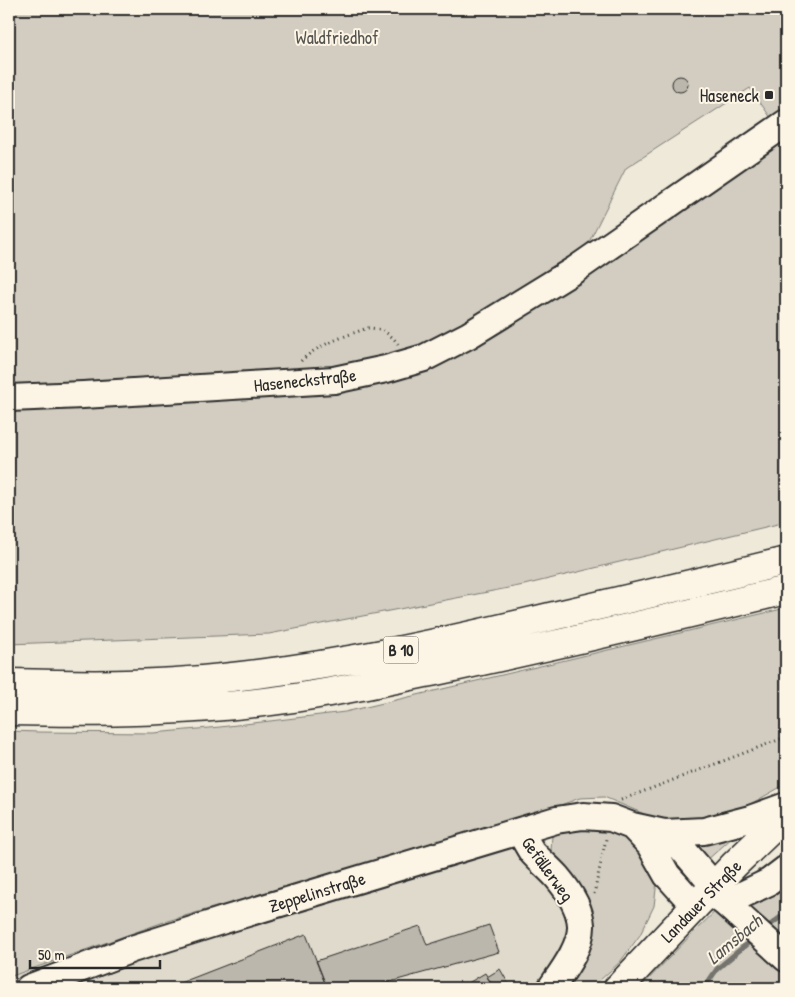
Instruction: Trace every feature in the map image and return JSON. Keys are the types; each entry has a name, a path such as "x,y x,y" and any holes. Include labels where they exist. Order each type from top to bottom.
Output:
{"main road":[{"name":"B 10","path":"9,683 165,682 292,670 354,660 494,630 786,561"},
{"name":"B 10","path":"9,711 120,712 170,710 294,698 496,658 786,590"},
{"name":"Landauer Straße","path":"618,988 711,896 734,865 786,816"}],"street":[{"name":"Haseneckstraße","path":"9,398 334,380 386,369 424,358 469,334 576,269 786,123"},
{"path":"664,833 704,831 750,819 786,806"},
{"name":"Zeppelinstraße","path":"29,988 141,946 556,820 583,816 622,822 664,833"},
{"path":"622,822 650,845 667,875 711,896 786,958"},
{"name":"Gefällerweg","path":"520,832 532,851 558,878 570,895 578,913 581,926"},
{"path":"664,833 679,845 711,896"},
{"path":"711,896 769,882 786,869"},
{"path":"552,988 571,957 581,926"}],"path":[{"path":"280,383 308,354 331,342 368,328 382,330 394,337 402,350 405,363"},
{"path":"581,926 591,912 622,822 614,808 618,801 786,737"}],"shaded area":[{"path":"530,816 574,884 560,988 9,988 9,977 164,922"}],"green space":[{"name":"Waldfriedhof","path":"9,9 786,9 786,522 524,585 269,634 9,644","holes":["750,88 778,128 576,268 626,168"]},
{"path":"786,608 786,784 747,806 692,824 656,819 604,797 580,798 530,816 164,922 9,977 9,731 153,733 345,712"},
{"path":"592,827 613,829 640,845 657,881 654,906 640,935 620,962 599,981 590,988 560,988 574,884 551,851 552,835 562,831"},
{"path":"733,837 706,861 692,845"},
{"path":"759,869 786,896 786,988 640,988 696,930"}],"building":[{"path":"677,76 683,76 688,81 686,90 677,92 672,87 672,81"},
{"path":"489,925 499,952 368,988 327,988 316,961 420,926 427,945"},
{"path":"306,934 327,988 167,988"},
{"path":"500,969 511,988 494,988 487,977"},
{"path":"485,973 494,988 460,988"}],"waterway":[{"name":"Lamsbach","path":"765,929 786,915"},
{"name":"Lamsbach","path":"704,988 717,969 754,938"}],"place":[{"name":"Haseneck","path":"769,95"}]}
